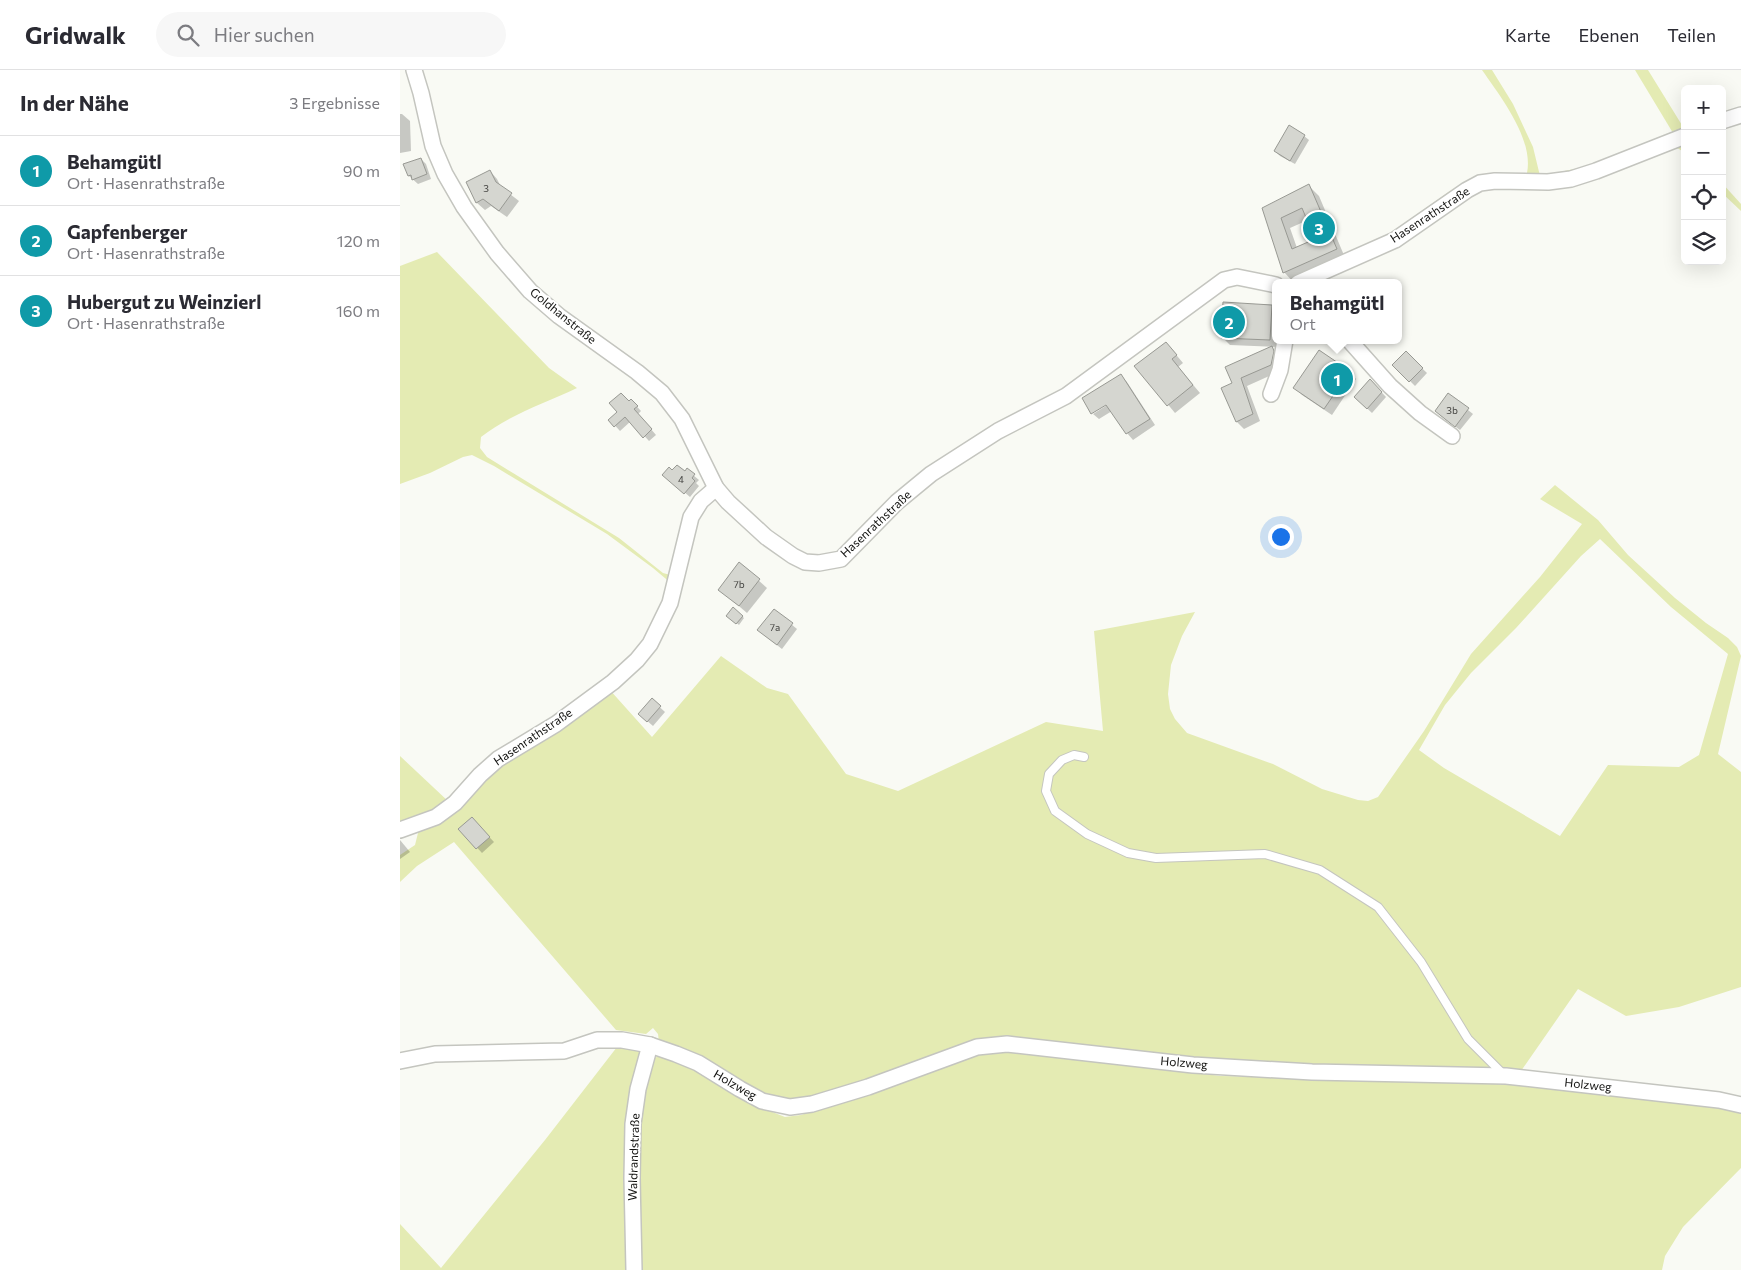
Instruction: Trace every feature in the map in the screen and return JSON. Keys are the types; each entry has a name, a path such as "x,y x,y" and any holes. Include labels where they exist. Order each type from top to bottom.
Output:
{"street":[{"name":"Goldhanstraße","path":"414,70 433,146 445,174 464,207 497,253 530,291 559,316 637,372 662,393 682,419 716,488"},
{"path":"1726,120 1741,114"},
{"name":"Hasenrathstraße","path":"1307,279 1395,240 1480,183 1505,180 1548,182 1571,179 1681,138"},
{"name":"Hasenrathstraße","path":"400,830 436,817 455,804 480,775 498,759 556,724 613,682 637,660 650,644 670,603 691,517 701,501 716,488 766,538 793,556 805,562 819,563 841,559 897,502 931,474 998,431 1066,396 1224,280 1237,277 1272,284"},
{"path":"1271,394 1280,370 1283,344"},
{"path":"1353,344 1390,386 1420,413 1452,436"},
{"path":"400,1060 434,1054 564,1051 597,1040 622,1040 650,1045"},
{"name":"Holzweg","path":"650,1045 698,1064 762,1101 790,1107 812,1104 859,1090 977,1047 1007,1044 1193,1065 1312,1072 1506,1076 1719,1100 1741,1105"},
{"name":"Waldrandstraße","path":"634,1270 633,1124 638,1089 650,1045"}],"lane":[{"path":"1084,757 1074,755 1062,760 1049,774 1046,791 1055,811 1087,834 1128,853 1156,858 1266,854 1320,870 1378,907 1421,962 1468,1039 1506,1076"}],"green space":[{"path":"1482,70 1492,70 1513,104 1533,147 1540,176 1584,167 1673,133 1635,70 1648,70 1681,124 1681,150 1673,145 1628,164 1486,188 1364,248 1392,232 1450,191 1472,179 1495,173 1527,173 1528,160 1521,132 1506,105"},
{"path":"1726,187 1741,204 1741,211 1726,197"},
{"path":"437,252 549,368 577,388 503,422 481,437 480,448 487,457 619,538 663,573 674,576 672,584 607,534 494,466 472,455 463,457 430,473 400,484 400,266"},
{"path":"1555,485 1598,520 1628,555 1675,598 1728,638 1737,647 1741,656 1718,754 1741,772 1741,987 1679,1007 1626,1016 1578,989 1521,1071 1393,1066 1313,1066 969,1044 819,1097 790,1102 772,1098 659,1042 658,1034 653,1028 646,1034 616,1030 454,842 417,866 400,882 400,855 415,845 419,829 400,826 400,756 449,802 609,689 652,737 721,656 767,688 788,694 846,774 898,791 1046,722 1103,731 1094,631 1195,612 1182,636 1171,665 1168,694 1170,709 1175,719 1187,733 1273,764 1322,789 1358,800 1368,801 1378,797 1424,731 1471,654 1540,577 1582,524 1540,499","holes":["1600,539 1671,607 1728,654 1699,755 1679,767 1608,765 1560,836 1444,768 1419,750 1445,705 1471,673 1516,628 1581,556"]},
{"path":"617,1047 638,1048 643,1054 629,1270 400,1270 400,1224 441,1268 545,1140"},
{"path":"980,1050 1005,1050 1221,1076 1439,1080 1598,1091 1741,1110 1741,1168 1683,1227 1665,1256 1662,1270 640,1270 640,1103 653,1059 662,1054 693,1068 747,1102 785,1117 801,1115 858,1096"}],"building":[{"path":"1289,125 1305,135 1290,161 1274,151"},
{"path":"421,158 427,174 412,180 411,175 408,176 403,164"},
{"path":"490,170 496,182 512,193 499,211 483,199 476,203 466,182"},
{"path":"1309,184 1337,249 1283,273 1262,208","holes":["1302,208 1315,239 1292,249 1281,218"]},
{"path":"1223,302 1272,305 1270,340 1221,338"},
{"path":"1166,342 1177,355 1172,359 1193,385 1167,406 1134,366"},
{"path":"1272,346 1274,351 1271,365 1241,378 1253,414 1236,422 1221,388 1232,383 1225,367"},
{"path":"1319,350 1350,371 1324,409 1293,388"},
{"path":"1406,351 1423,368 1409,382 1392,365"},
{"path":"1121,374 1150,419 1126,434 1106,405 1091,414 1082,398"},
{"path":"1370,379 1382,392 1367,409 1354,397"},
{"path":"621,393 638,406 634,409 652,429 643,438 625,417 614,427 608,420 617,412 609,403"},
{"path":"1448,393 1469,408 1455,427 1435,411"},
{"path":"677,465 685,471 687,468 695,474 692,478 695,481 684,494 662,475 669,467 672,470"},
{"path":"739,562 760,579 739,606 718,590"},
{"path":"733,607 743,616 736,624 726,616"},
{"path":"774,609 793,623 777,645 757,630"},
{"path":"652,698 661,706 647,722 638,714"},
{"path":"472,817 490,837 476,849 458,829"}],"place":[{"name":"Hubergut zu Weinzierl","path":"1319,228"},
{"name":"Gapfenberger","path":"1229,322"},
{"name":"Behamgütl","path":"1337,379"}]}
